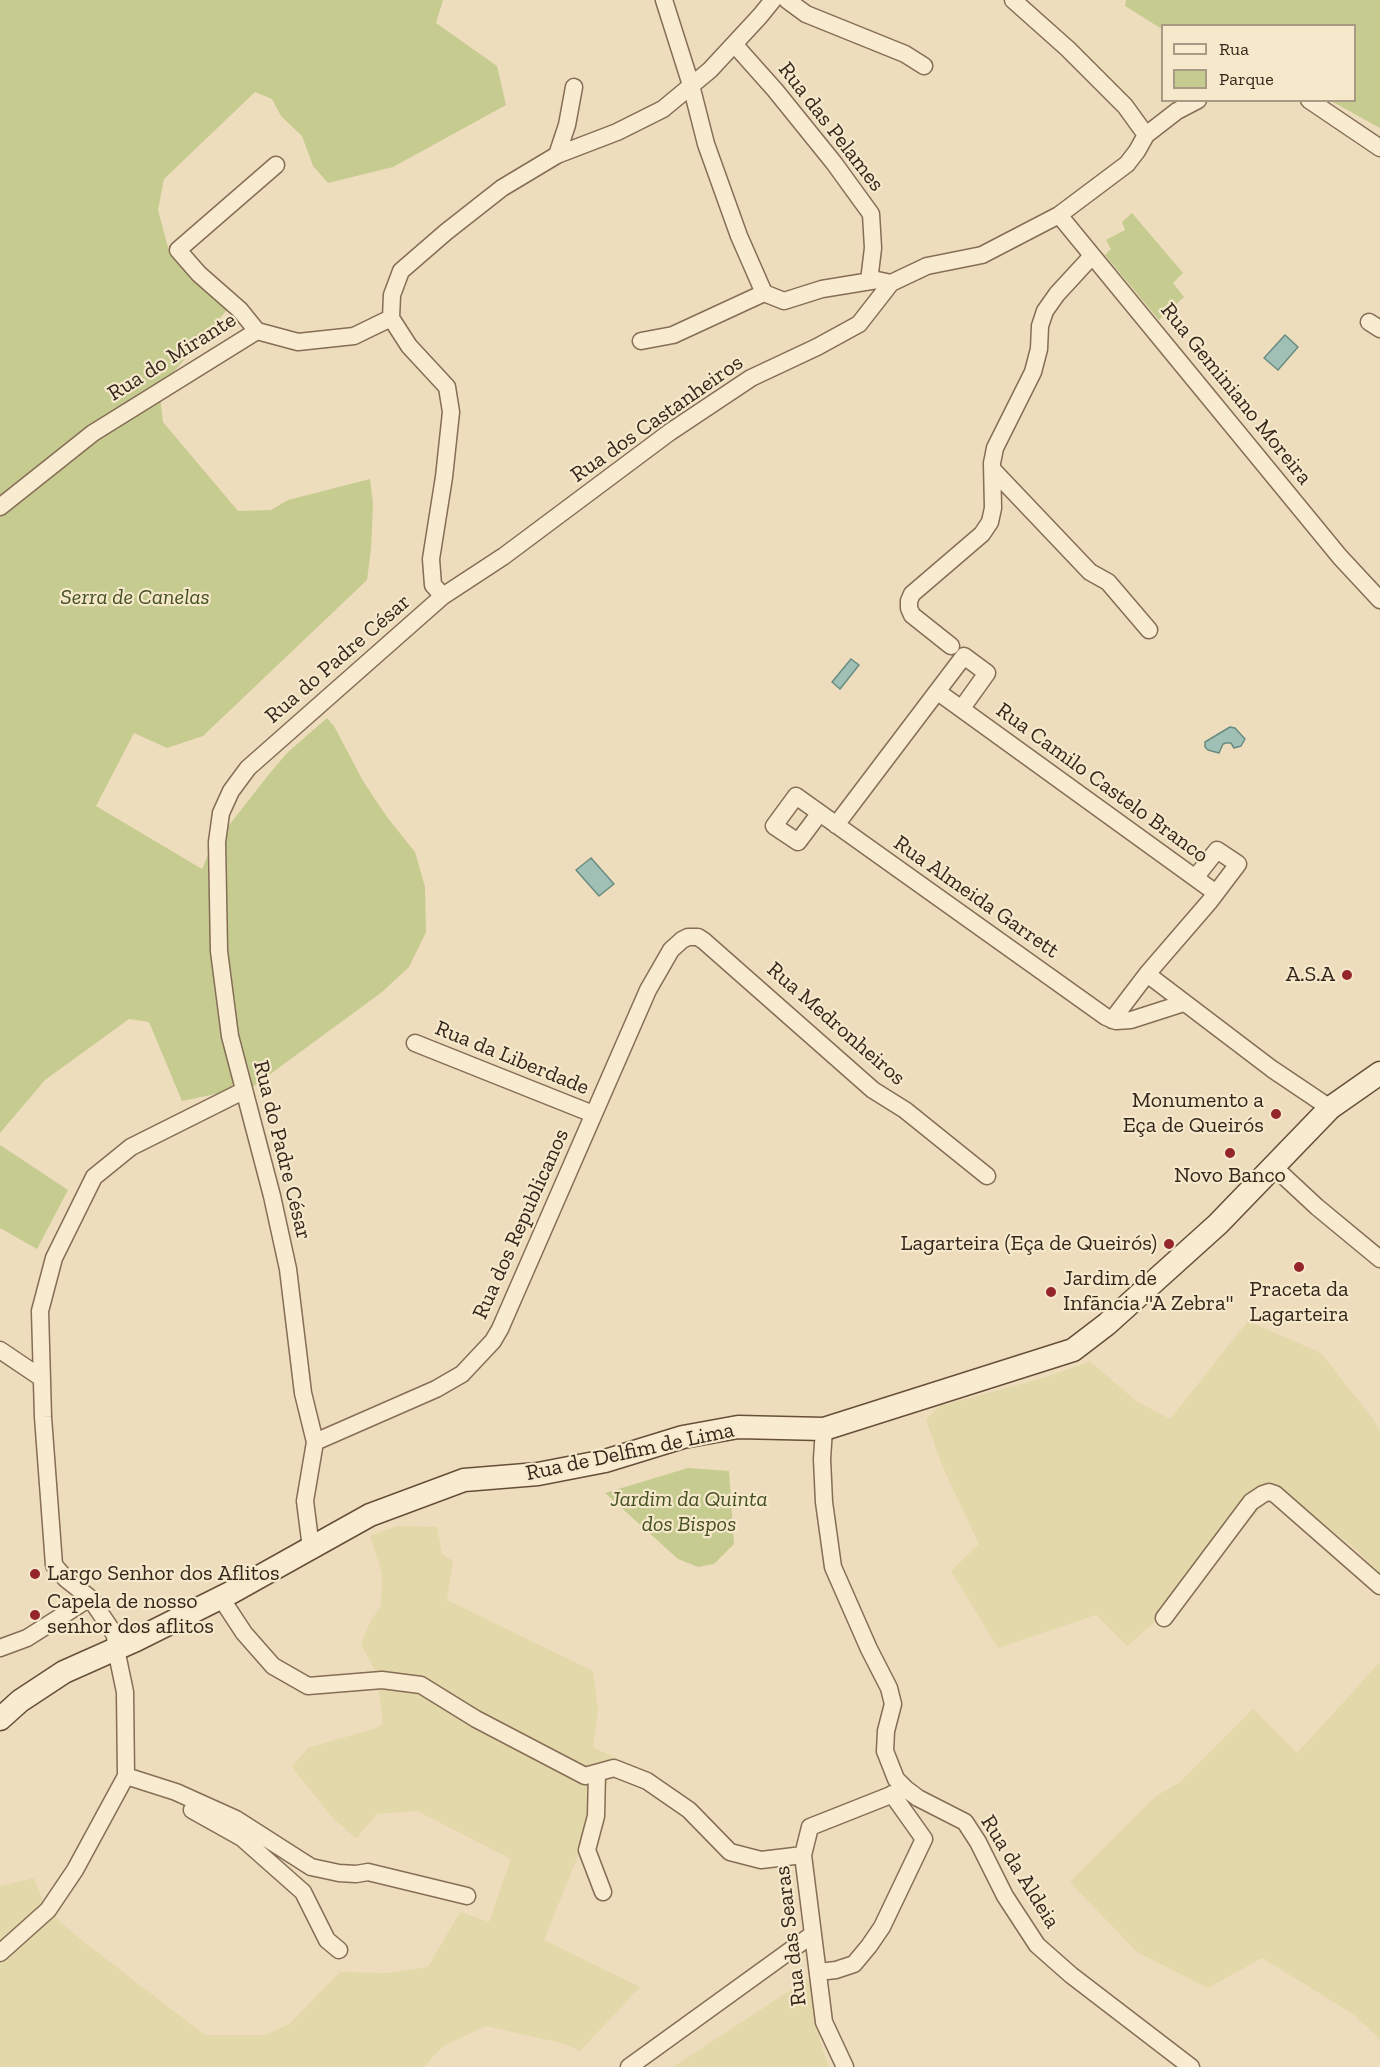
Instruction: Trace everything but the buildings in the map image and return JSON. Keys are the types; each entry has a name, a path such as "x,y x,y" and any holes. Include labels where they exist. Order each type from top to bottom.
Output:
{"main road":[{"name":"Rua de Delfim de Lima","path":"0,1719 20,1701 64,1672 220,1598 370,1515 464,1480 538,1474 605,1461 683,1437 738,1427 824,1429 1073,1350 1107,1324 1218,1224 1330,1108 1380,1073"}],"street":[{"path":"664,0 691,85 706,144 739,236 764,293 784,301 822,289 869,281 891,283"},
{"path":"391,318 392,295 401,271 502,188 557,155 617,132 663,109 710,70 773,0"},
{"path":"787,0 806,14 905,54 924,66"},
{"path":"1013,0 1068,49 1125,106 1146,135"},
{"name":"Rua das Pelames","path":"734,44 834,163 871,214 873,248 869,281"},
{"path":"557,155 567,125 574,87"},
{"name":"Rua dos Castanheiros","path":"443,596 504,556 670,432 712,404 752,378 859,324 891,283 927,266 982,255 1059,215 1127,164 1146,135 1177,111 1194,102"},
{"path":"1312,102 1380,148"},
{"path":"257,331 240,310 199,274 178,250 276,165"},
{"name":"Rua Geminiano Moreira","path":"1059,215 1340,557 1380,600"},
{"path":"836,825 938,692 957,651 912,615 909,601 912,594 982,534 990,522 993,508 995,448 1033,372 1040,349 1040,326 1045,311 1057,294 1092,256"},
{"path":"641,341 673,335 764,293"},
{"name":"Rua do Mirante","path":"0,507 93,433 257,331 298,342 354,336 391,318"},
{"name":"Rua do Padre César","path":"310,1548 305,1501 315,1442 303,1393 286,1259 230,1036 219,951 217,842 225,801 248,768 443,596 433,585 431,559 444,477 451,412 447,387 409,346 391,318"},
{"path":"993,470 1090,572 1108,582 1149,630"},
{"name":"Rua Camilo Castelo Branco","path":"957,651 987,673 962,708"},
{"name":"Rua Camilo Castelo Branco","path":"938,692 1216,893"},
{"name":"Rua Almeida Garrett","path":"819,813 1109,1018"},
{"path":"1109,1018 1238,864 1217,850 1195,878"},
{"name":"Rua Medronheiros","path":"682,940 694,936 704,941 873,1090 905,1110 987,1176"},
{"name":"Rua dos Republicanos","path":"315,1442 436,1389 462,1374 484,1353 500,1329 648,990 671,950 682,940"},
{"path":"1147,974 1272,1069 1330,1108"},
{"path":"1109,1018 1135,1019 1184,1004"},
{"name":"Rua da Liberdade","path":"415,1043 593,1114"},
{"path":"0,1953 48,1910 75,1870 126,1776 125,1692 116,1649 116,1635 90,1598 66,1579 54,1565 40,1377 39,1311 54,1258 94,1177 131,1147 243,1091"},
{"path":"1274,1167 1317,1207 1380,1259"},
{"path":"0,1350 40,1377"},
{"name":"Rua da Aldeia","path":"824,1429 822,1459 824,1502 833,1568 889,1688 893,1704 886,1731 885,1751 899,1792 918,1798 965,1822 978,1842 1005,1896 1037,1945 1071,1975 1191,2067"},
{"path":"1164,1618 1251,1502 1269,1492 1275,1494 1380,1586"},
{"path":"2,1648 27,1638 90,1598"},
{"path":"220,1598 244,1634 273,1666 308,1686 382,1680 421,1685 476,1719 585,1776 614,1768 647,1781 689,1810 730,1852 761,1860 803,1855"},
{"path":"597,1773 596,1816 587,1850 603,1892"},
{"path":"126,1776 176,1792 236,1819 311,1866 339,1873 368,1872 467,1896"},
{"path":"142,1782 149,1789 191,1809 242,1838 303,1892 327,1940 339,1950"},
{"path":"818,1972 836,1970 854,1964 869,1946 882,1927 924,1839 899,1792"},
{"name":"Rua das Searas","path":"845,2067 824,2022 803,1855 810,1827 899,1792"},
{"path":"629,2067 813,1934"}],"shaded area":[{"path":"1248,1321 1321,1353 1380,1431 1380,1574 1351,1545 1279,1490 1207,1570 1165,1613 1127,1646 1096,1615 998,1648 951,1571 979,1544 943,1468 926,1420 940,1406 1047,1377 1090,1361 1136,1401 1170,1419"},
{"path":"397,1526 437,1527 442,1554 453,1561 447,1600 593,1671 598,1710 593,1747 617,1759 544,1940 640,1987 580,2051 565,2044 486,2026 443,2046 424,2067 0,2067 0,1886 34,1878 46,1909 80,1939 205,2035 266,2035 289,2024 340,1972 387,1973 428,1967 460,1912 489,1922 511,1859 417,1811 377,1814 356,1839 330,1815 292,1767 308,1748 376,1728 383,1723 377,1674 361,1644 371,1620 381,1606 382,1574 370,1536"},
{"path":"1380,1662 1380,2039 1353,2014 1262,1958 1208,1988 1137,1952 1070,1882 1156,1796 1180,1782 1253,1709 1297,1753"},
{"path":"809,1978 821,2045 829,2067 673,2067"}],"green space":[{"name":"Serra de Canelas","path":"0,0 443,0 436,23 497,66 506,105 393,167 328,183 313,166 302,136 281,116 272,99 255,92 164,179 158,210 169,251 227,310 159,389 163,422 238,511 271,510 288,500 370,479 373,504 371,549 367,580 203,736 167,748 134,733 96,806 202,869 211,848 270,773 287,753 327,718 334,726 363,781 387,817 415,852 425,887 426,932 409,967 382,992 254,1086 182,1101 149,1022 129,1019 45,1080 0,1133"},
{"path":"1126,0 1380,0 1380,128 1333,102 1356,102 1356,24 1161,24 1161,28 1125,6"},
{"path":"1132,213 1183,273 1173,283 1184,297 1159,320 1105,255 1111,249 1106,240 1125,230 1122,222"},
{"path":"0,1145 68,1190 37,1249 0,1228"},
{"name":"Jardim da Quinta dos Bispos","path":"688,1468 729,1471 734,1544 714,1564 698,1567 678,1559 605,1493"}],"water":[{"path":"1285,335 1298,347 1278,370 1264,358"},
{"path":"851,659 859,665 840,689 832,682"},
{"path":"1230,727 1235,728 1245,739 1241,746 1234,748 1231,743 1226,743 1223,744 1219,753 1205,747 1205,742"},
{"path":"591,858 614,884 599,896 576,870"}],"place":[{"name":"A.S.A","path":"1347,975"},
{"name":"Monumento a Eça de Queirós","path":"1276,1114"},
{"name":"Novo Banco","path":"1230,1153"},
{"name":"Lagarteira (Eça de Queirós)","path":"1169,1244"},
{"name":"Praceta da Lagarteira","path":"1299,1267"},
{"name":"Jardim de Infãncia \"A Zebra\"","path":"1051,1292"},
{"name":"Largo Senhor dos Aflitos","path":"35,1574"},
{"name":"Capela de nosso senhor dos aflitos","path":"35,1615"}]}
